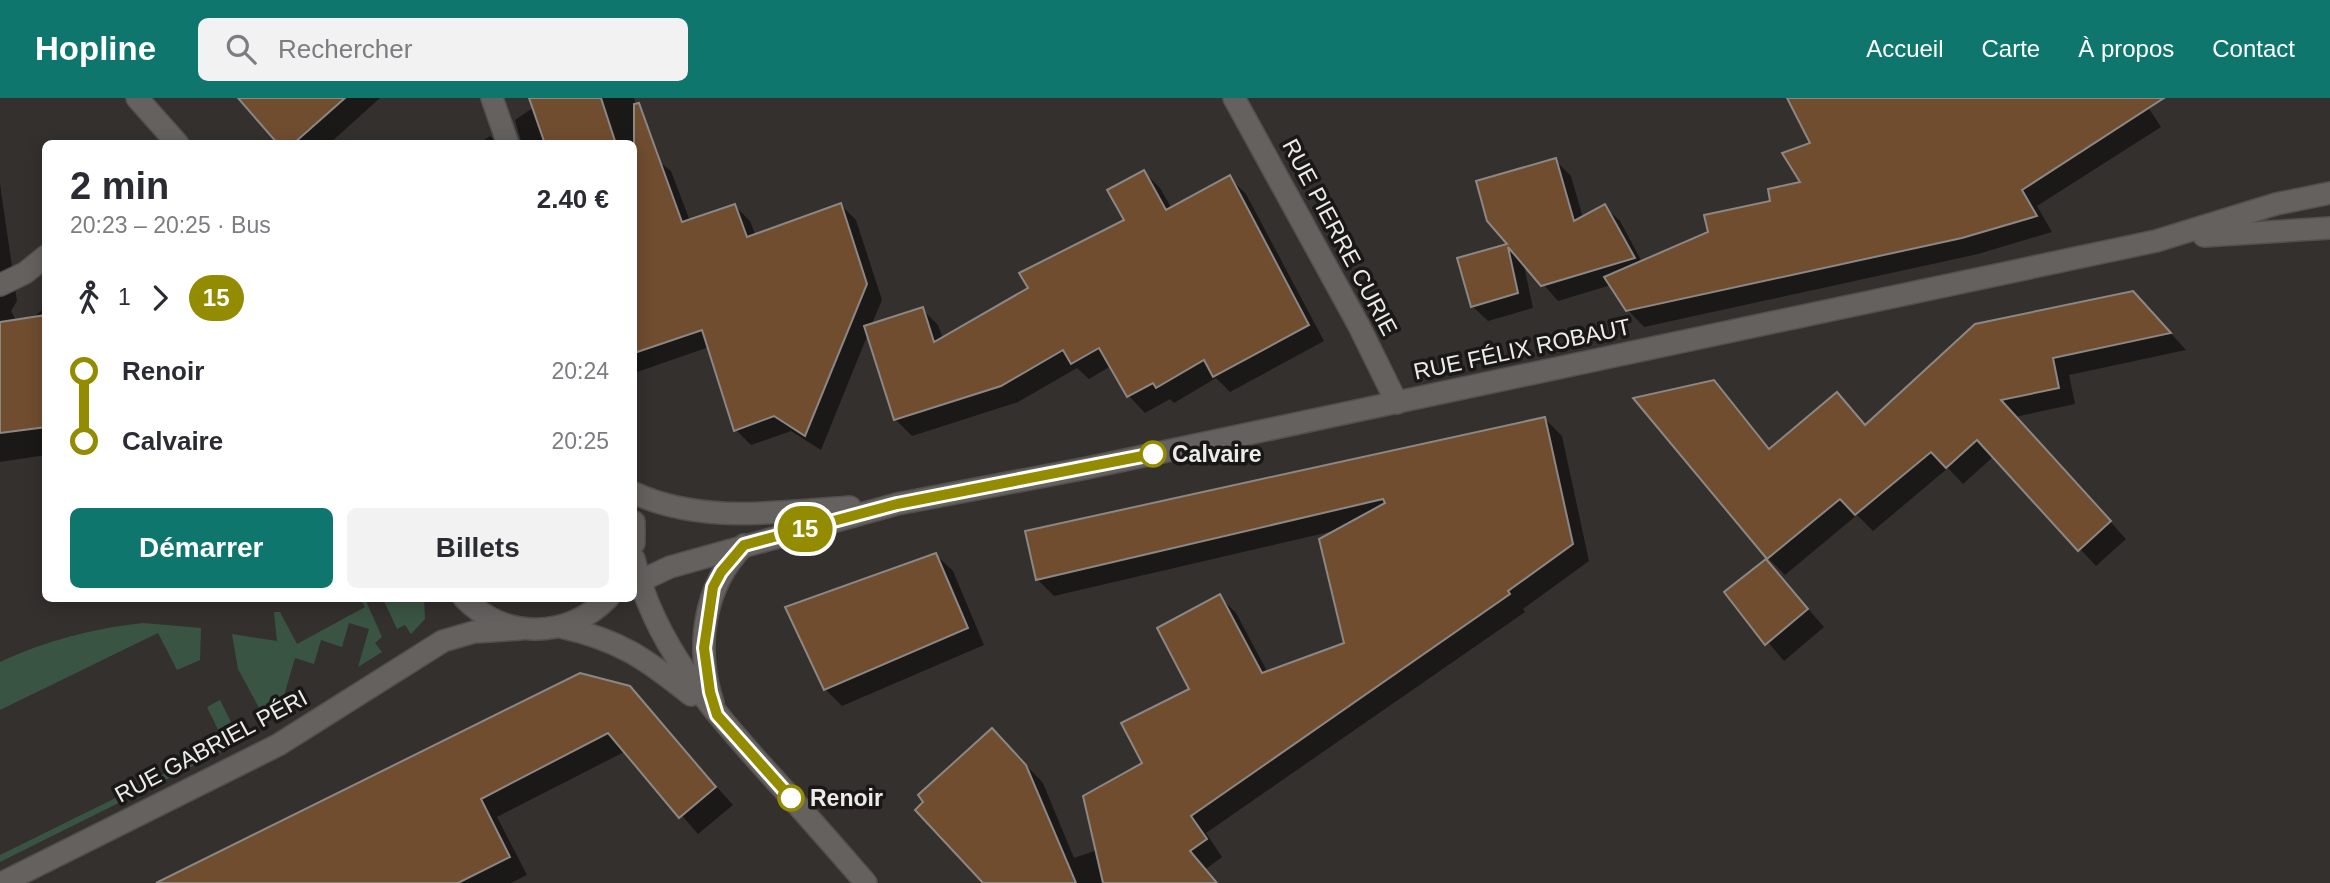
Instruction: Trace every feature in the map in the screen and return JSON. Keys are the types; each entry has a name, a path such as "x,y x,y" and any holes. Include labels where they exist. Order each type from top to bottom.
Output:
{"street":[{"path":"137,98 173,140"},
{"path":"492,98 507,140"},
{"name":"RUE PIERRE CURIE","path":"1234,98 1359,324 1397,403"},
{"name":"RUE FÉLIX ROBAUT","path":"637,582 670,567 897,504 1087,468 2156,241 2276,205 2330,193"},
{"name":"RUE FÉLIX ROBAUT","path":"2156,241 2254,231 2330,228"},
{"path":"0,285 25,273 42,259"},
{"name":"RUE FÉLIX ROBAUT","path":"637,494 690,512 897,504"},
{"path":"717,715 706,672 706,623 713,587 721,572 744,545"},
{"path":"637,584 677,663 717,715 866,883"},
{"path":"469,602 491,618 520,629"},
{"path":"561,627 588,616 604,602"},
{"path":"561,627 594,635 638,654 717,715"},
{"name":"RUE GABRIEL PÉRI","path":"2,883 278,745 443,641 474,632 561,627"}],"green space":[{"path":"362,602 366,602 382,637 375,643 382,652 358,667 369,629 349,623 342,647 321,640 314,664 295,658 277,720 264,717 238,669 232,634 277,641 274,612 280,612 297,644 365,607"},
{"path":"384,602 424,602 425,619 411,634 405,625 397,629"},
{"path":"143,623 201,628 200,660 177,670 158,633 0,710 0,662 70,636"},
{"path":"220,700 241,742 0,862 0,855 225,744 207,707"}],"building":[{"path":"238,98 345,98 298,140 275,140"},
{"path":"529,98 601,98 615,140 544,140"},
{"path":"1787,98 2164,98 2022,190 2037,216 1962,238 1626,311 1604,277 1708,232 1704,215 1770,201 1768,189 1800,182 1782,153 1810,143"},
{"path":"639,103 682,222 735,204 747,237 841,203 867,284 805,436 774,416 734,431 702,330 637,352 637,140 634,140 634,104"},
{"path":"1556,158 1574,221 1605,204 1635,258 1541,286 1508,247 1518,293 1471,307 1457,258 1507,244 1487,221 1476,181"},
{"path":"1144,170 1166,210 1230,175 1309,325 1213,377 1204,360 1156,388 1153,383 1127,397 1099,348 1071,364 1063,350 1001,386 894,420 864,326 923,307 934,342 1028,288 1019,273 1124,220 1107,190"},
{"path":"2133,291 2171,333 2053,358 2059,388 2001,400 2111,521 2078,551 1977,440 1946,468 1931,452 1855,515 1840,499 1767,559 1633,398 1714,380 1769,449 1837,392 1865,425 1975,324"},
{"path":"42,316 42,428 0,433 0,322"},
{"path":"1545,417 1573,544 1508,591 1510,594 1191,816 1207,839 1190,851 1217,883 1103,883 1083,796 1142,763 1121,723 1189,689 1157,628 1220,594 1262,673 1344,643 1319,539 1385,503 1383,499 1036,580 1025,531"},
{"path":"936,553 968,628 824,690 785,607"},
{"path":"1766,559 1808,609 1765,645 1724,592"},
{"path":"580,673 630,686 716,787 679,818 608,733 481,799 510,857 458,883 156,883"},
{"path":"992,728 1026,765 1076,883 983,883 915,810 923,802 918,795"}],"bus line":[{"name":"15","path":"791,798 717,715 706,672 706,623 713,587 721,572 744,545 897,504 1153,454"}],"place":[{"name":"Calvaire","path":"1153,454"},
{"name":"Renoir","path":"791,798"}]}
